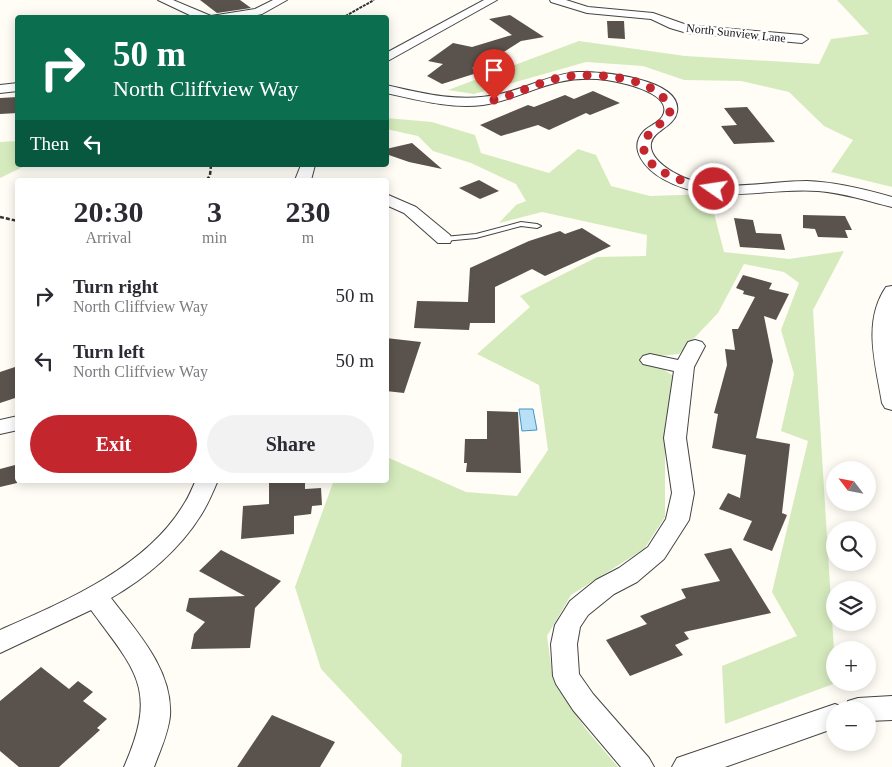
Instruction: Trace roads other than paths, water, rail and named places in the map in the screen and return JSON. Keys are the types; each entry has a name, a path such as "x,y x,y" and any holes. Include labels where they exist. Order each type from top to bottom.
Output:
{"street":[{"path":"163,0 200,15"},
{"path":"236,15 258,12 282,0"},
{"path":"389,56 492,0"},
{"name":"North Sunview Lane","path":"556,0 587,10 653,16 687,30 802,39"},
{"path":"389,90 434,100 472,102 510,96 564,77 586,75 627,80 657,90 670,105 670,114 663,123 648,135 644,142 645,153 652,163 671,177 714,189 754,191 807,186 832,188 892,202"},
{"path":"0,88 15,87"},
{"path":"389,200 410,210 444,238"},
{"path":"892,291 883,309 880,326 890,370 892,403"},
{"path":"639,767 583,702 566,676 564,644 568,625 579,608 605,587 628,575 656,553 677,520 683,492 675,438 690,357 650,360"},
{"path":"0,427 15,424"},
{"path":"0,642 96,597 138,568 171,537 192,510 206,483"},
{"path":"96,597 140,657 150,674 156,693 155,724 139,767"},
{"path":"876,709 892,708"},
{"path":"687,767 826,719"}],"lane":[{"path":"444,238 476,236 521,224 537,226"}],"water":[{"path":"519,409 533,409 537,430 522,431"}]}
